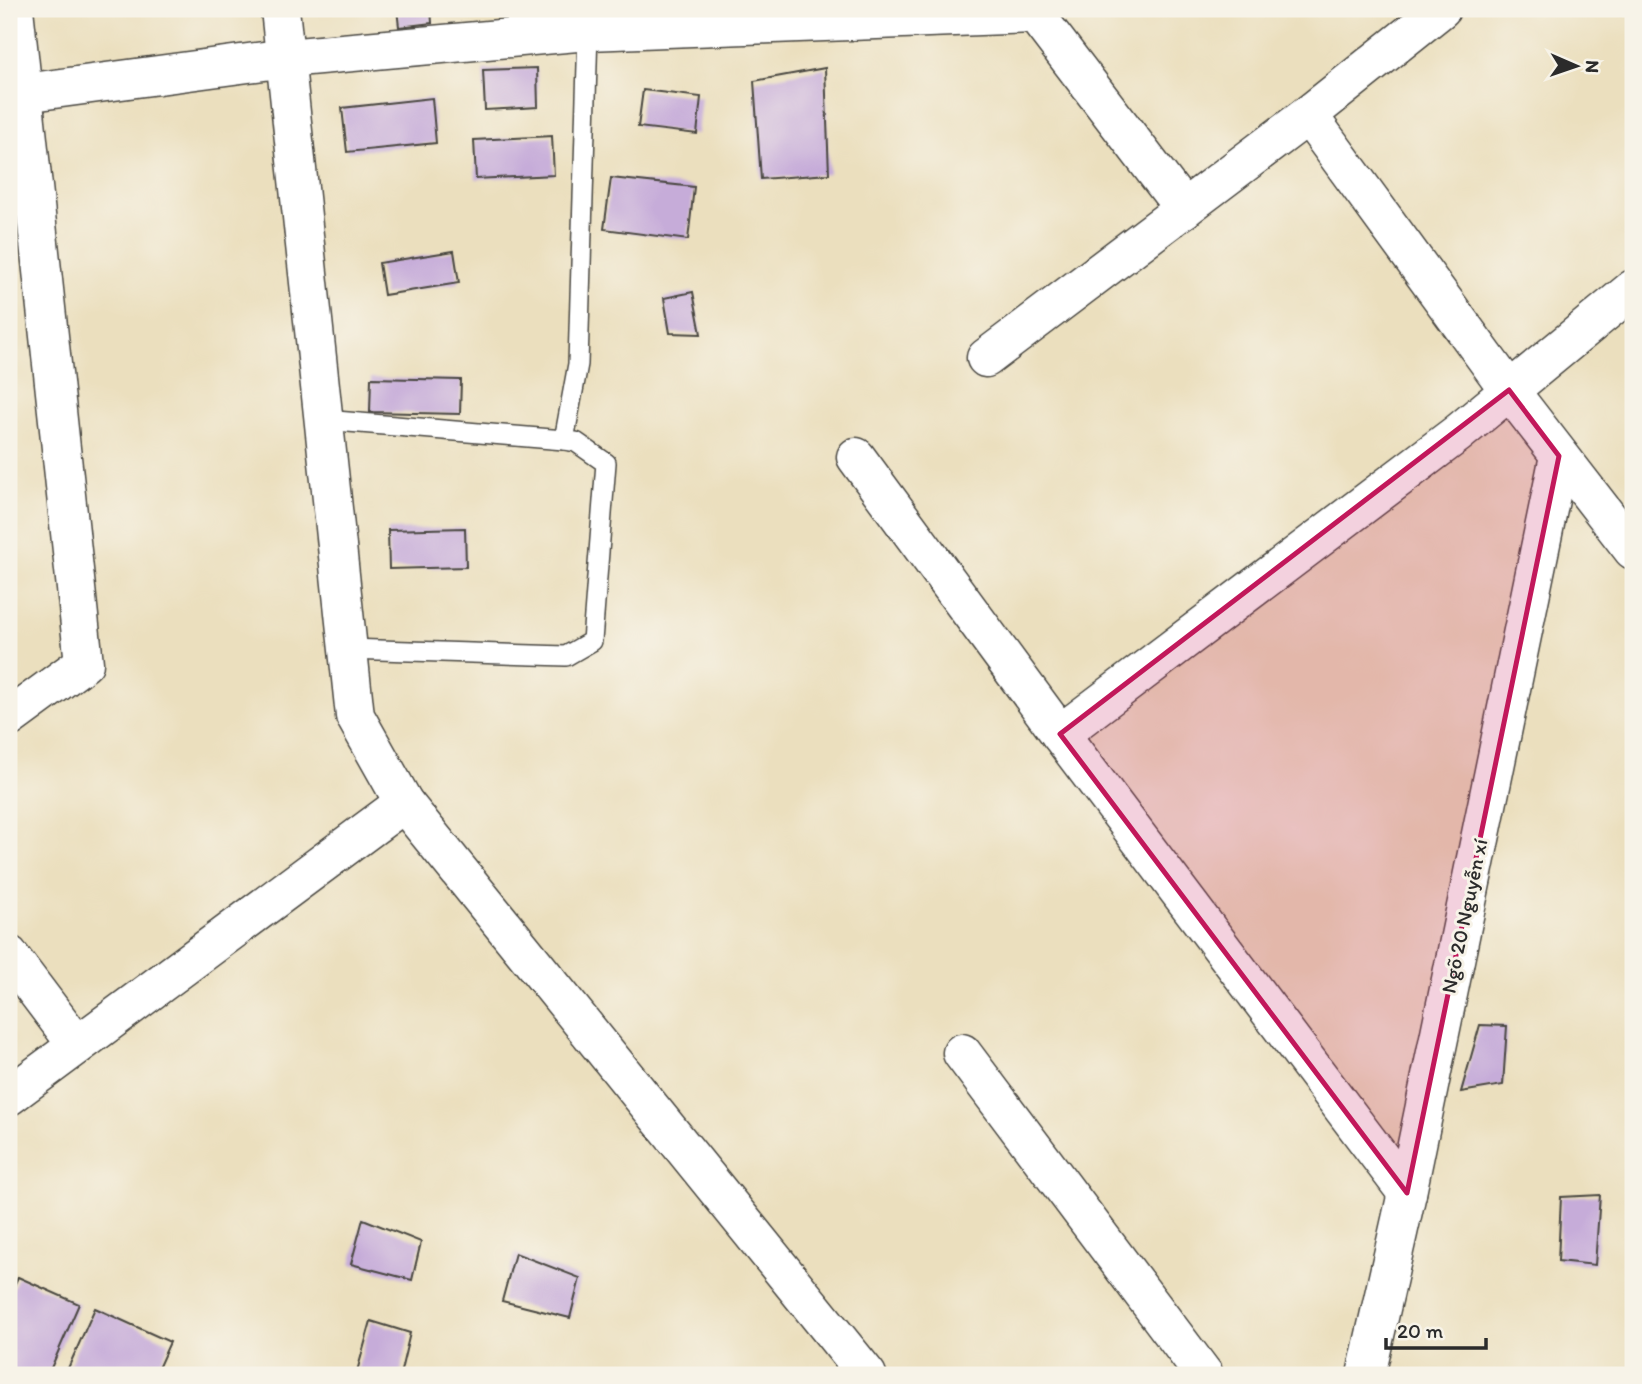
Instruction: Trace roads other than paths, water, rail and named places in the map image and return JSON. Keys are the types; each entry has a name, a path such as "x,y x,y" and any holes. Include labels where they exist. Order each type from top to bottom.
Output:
{"street":[{"path":"9,718 83,663 14,9"},
{"path":"281,9 355,716 404,803 867,1375"},
{"path":"986,358 1308,115 1441,9"},
{"path":"24,93 286,58 588,31 1035,12 1184,209"},
{"path":"9,127 24,93"},
{"path":"1308,115 1509,390 1633,550"},
{"path":"1060,734 1457,434 1633,289"},
{"name":"Ngõ 20 Nguyễn xí","path":"1370,1362 1559,456"},
{"path":"856,457 1060,734 1407,1193"},
{"path":"9,1096 404,803"},
{"path":"9,954 77,1045"},
{"path":"962,1053 1204,1375"},
{"path":"1338,1375 1370,1362"}],"lane":[{"path":"564,440 578,364 588,31"},
{"path":"324,420 564,440 576,442 606,463 592,641 566,656 348,649"}]}
